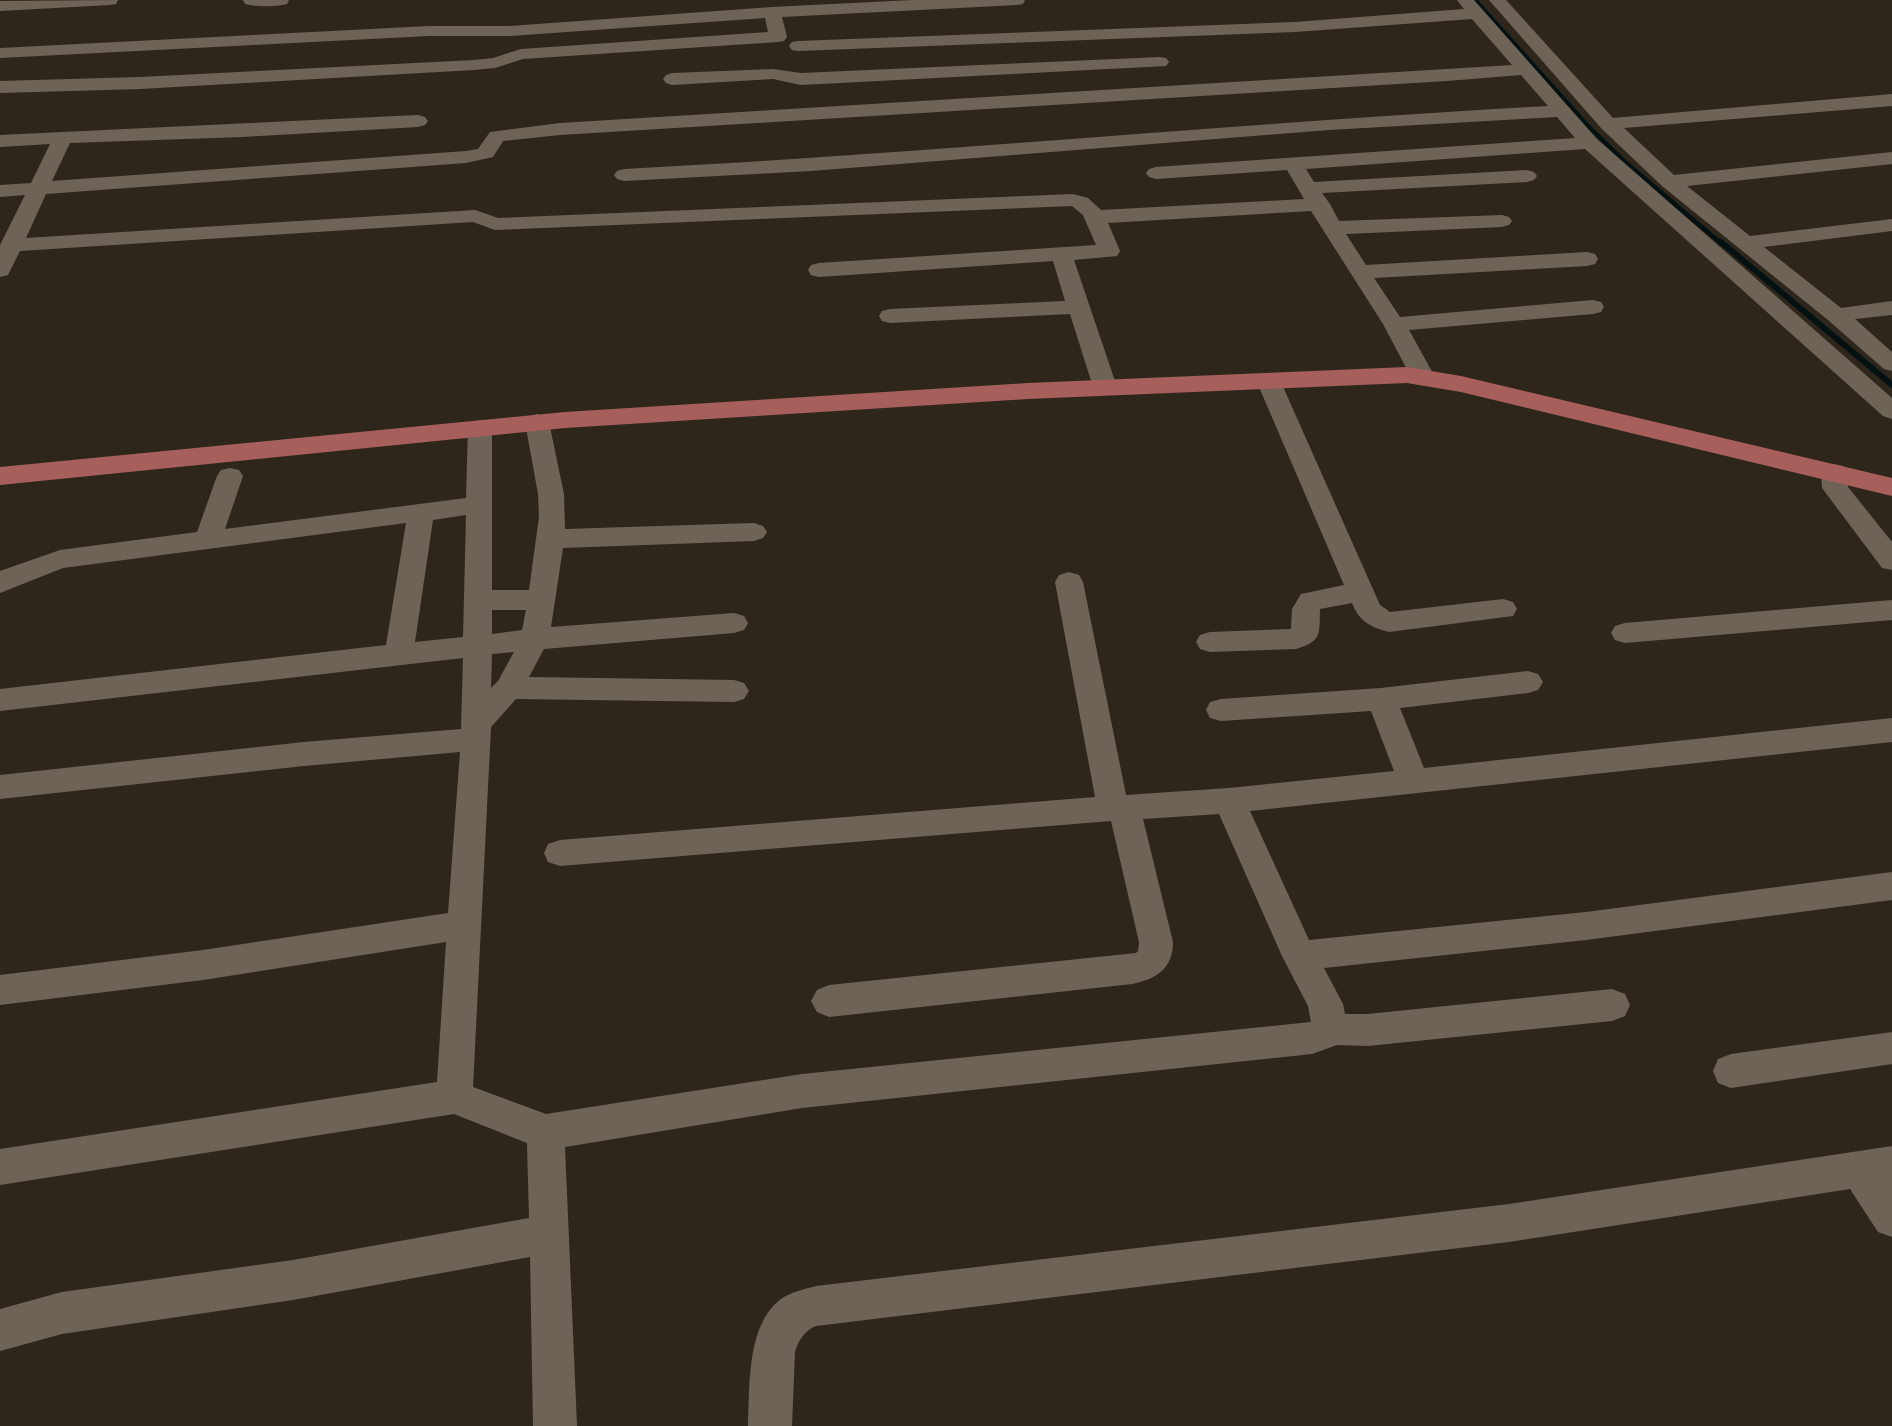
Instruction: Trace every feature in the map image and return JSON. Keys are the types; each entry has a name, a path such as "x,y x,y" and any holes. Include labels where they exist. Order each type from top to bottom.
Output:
{"main road":[{"path":"0,476 537,422 1105,387 1407,375 1461,384 1892,487"}],"street":[{"path":"0,6 110,0"},
{"path":"251,0 281,0"},
{"path":"798,46 891,24 907,3 1017,0"},
{"path":"1497,0 1608,124 1669,182 1836,315 1892,364"},
{"path":"0,87 140,83 451,67 490,64 521,54 778,37 772,12"},
{"path":"0,53 429,31 510,31 772,12 891,24 1295,27 1477,13"},
{"path":"1244,45 1380,38 1477,13"},
{"path":"1477,13 1590,143 1892,411"},
{"path":"891,24 900,74"},
{"path":"672,79 778,74 801,79 1160,62"},
{"path":"0,191 466,157 486,153 492,140 498,136 560,129 1423,78 1526,69"},
{"path":"1608,124 1892,100"},
{"path":"624,175 811,165 1329,124 1561,111"},
{"path":"0,141 418,121"},
{"path":"0,270 63,137"},
{"path":"1156,173 1590,143"},
{"path":"1669,182 1892,158"},
{"path":"1293,164 1315,196 1359,272 1394,324 1423,377"},
{"path":"1095,217 1527,176"},
{"path":"10,245 475,216 495,224 1073,200 1084,203 1095,217 1109,251 819,270"},
{"path":"1333,228 1502,221"},
{"path":"1747,243 1892,225"},
{"path":"1061,254 1105,387"},
{"path":"1359,272 1587,259"},
{"path":"891,316 1078,307"},
{"path":"1394,324 1593,307"},
{"path":"1836,315 1892,308"},
{"path":"1268,380 1369,611 1381,620 1389,622 1503,609"},
{"path":"0,787 304,754 475,732 509,688 535,639 551,539 552,494 537,422"},
{"path":"454,1097 475,732 480,428"},
{"path":"1834,472 1835,488 1892,561"},
{"path":"208,540 230,476"},
{"path":"0,583 60,559 479,505"},
{"path":"399,654 421,512"},
{"path":"551,539 754,532"},
{"path":"829,1001 1132,969 1148,964 1157,954 1156,942 1119,807 1069,582"},
{"path":"1210,642 1296,639 1305,634 1306,609 1311,600 1359,592"},
{"path":"477,600 542,600"},
{"path":"1625,633 1892,610"},
{"path":"0,700 476,645 734,623"},
{"path":"1221,710 1381,699 1528,682"},
{"path":"509,688 734,691"},
{"path":"1381,699 1414,781"},
{"path":"560,853 1119,807 1229,801 1892,730"},
{"path":"0,1167 454,1097 546,1132 802,1091 1312,1038 1324,1033 1329,1027 1325,1004 1299,956 1229,801"},
{"path":"1299,956 1586,926 1892,885"},
{"path":"0,990 203,965 465,925"},
{"path":"1329,1027 1344,1030 1368,1030 1612,1005"},
{"path":"1731,1071 1892,1048"},
{"path":"546,1132 555,1426"},
{"path":"770,1426 774,1345 782,1327 796,1313 816,1306 1509,1222 1876,1166 1892,1218"},
{"path":"0,1330 62,1313 293,1280 550,1234"}],"waterway":[{"path":"1475,0 1587,125 1626,163 1722,244"},
{"path":"1721,242 1892,385"}]}
